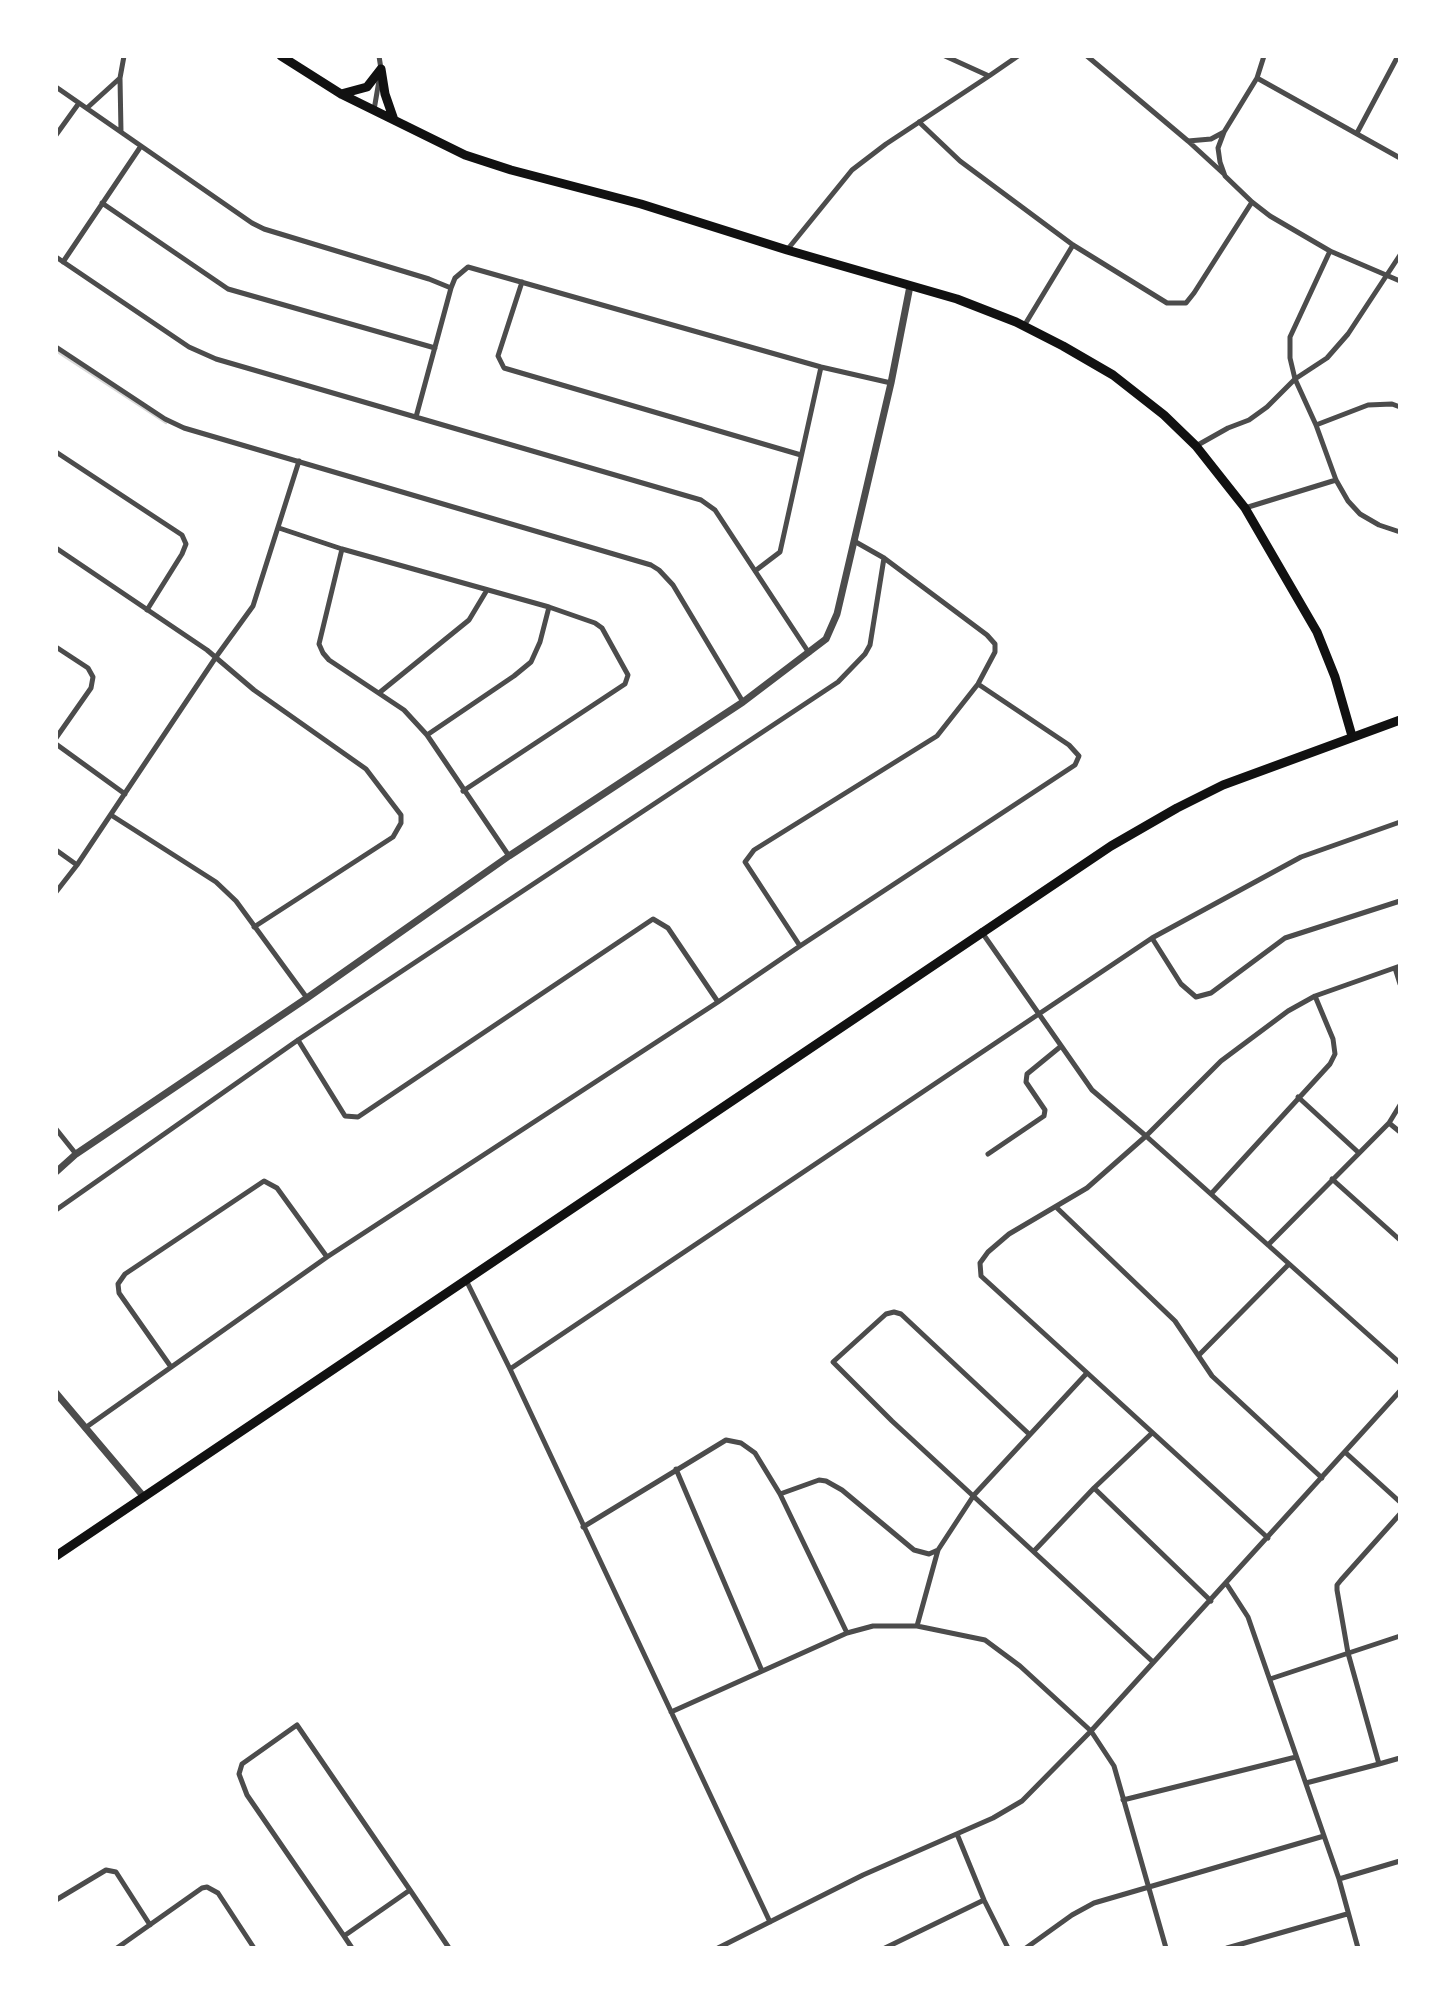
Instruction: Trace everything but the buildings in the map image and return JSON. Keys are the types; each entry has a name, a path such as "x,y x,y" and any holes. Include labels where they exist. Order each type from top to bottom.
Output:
{"main road":[{"path":"281,56 341,94 465,155 511,170 642,204 787,250 957,299 1024,326 1113,375 1164,415 1196,446 1245,508 1317,632 1335,677 1352,736"},
{"path":"341,94 367,87 381,69"},
{"path":"381,69 384,94 394,120"},
{"path":"56,1556 1111,846 1223,785 1400,720"}],"street":[{"path":"121,132 120,78 124,56"},
{"path":"374,110 381,69 379,56"},
{"path":"945,56 989,76"},
{"path":"787,250 852,170 886,144 1018,56"},
{"path":"1087,56 1188,141 1270,216 1330,251 1400,281"},
{"path":"1225,176 1218,148 1224,132 1257,78 1264,56"},
{"path":"1357,134 1398,56"},
{"path":"87,108 120,78"},
{"path":"1257,78 1400,158"},
{"path":"56,87 252,223 451,288"},
{"path":"56,135 79,103"},
{"path":"919,122 960,161 1073,245 1167,303 1186,303 1252,202"},
{"path":"1188,141 1210,139 1224,132"},
{"path":"63,262 141,146"},
{"path":"102,203 228,289 435,348"},
{"path":"1024,326 1073,245"},
{"path":"1330,251 1290,337 1294,379 1316,425 1336,480 1348,501 1360,514 1379,525 1400,532"},
{"path":"1196,446 1249,420 1267,407 1294,379 1327,358 1338,347 1400,255"},
{"path":"56,257 198,351 216,359 701,500 715,510 809,653"},
{"path":"416,417 451,288 455,278 468,267 821,368 891,383"},
{"path":"522,282 498,356 503,368 801,455"},
{"path":"56,1172 76,1154 307,998 509,856 743,702 826,639 833,627 855,541 910,286"},
{"path":"56,347 165,419 184,428 651,565 673,585 743,702"},
{"path":"755,571 780,552 821,368"},
{"path":"1316,425 1368,405 1392,404 1400,407"},
{"path":"56,453 182,535 186,544 182,554 147,610"},
{"path":"56,892 253,606 299,461"},
{"path":"1245,508 1336,480"},
{"path":"279,528 342,549 549,607 595,622 602,628 626,670 627,679 619,688 463,791"},
{"path":"800,946 746,862 754,850 937,736 978,684 996,652 995,644 987,635 884,558 855,541"},
{"path":"56,548 216,657 254,690 366,769 401,815 401,823 393,837 254,927"},
{"path":"342,549 319,644 329,660 404,710 427,735 509,856"},
{"path":"56,1210 298,1040 838,682 865,654 870,645 884,558"},
{"path":"379,693 469,620 488,590"},
{"path":"427,735 531,662 540,642 549,607"},
{"path":"56,647 88,668 93,677 91,688 56,738"},
{"path":"85,1428 327,1257 1075,765 1079,756 1069,745 978,684"},
{"path":"56,744 125,794"},
{"path":"111,815 216,881 236,901 307,998"},
{"path":"510,1369 1152,937 1301,857 1400,822"},
{"path":"56,850 77,865"},
{"path":"1152,937 1181,984 1196,997 1211,993 1285,938 1400,901"},
{"path":"298,1040 345,1116 358,1117 653,919 668,928 718,1002"},
{"path":"981,932 1093,1090 1400,1363"},
{"path":"1268,1538 981,1276 979,1263 1009,1234 1087,1188 1146,1136 1238,1046 1288,1011 1315,996 1398,967 1400,984"},
{"path":"1212,1194 1335,1054 1333,1039 1315,996"},
{"path":"988,1154 1044,1116 1045,1110 1026,1082 1027,1074 1060,1047"},
{"path":"1298,1097 1359,1153"},
{"path":"1268,1245 1389,1123 1400,1105"},
{"path":"1389,1123 1400,1132"},
{"path":"56,1129 76,1154"},
{"path":"1332,1179 1400,1240"},
{"path":"171,1367 119,1293 118,1284 125,1275 264,1181 277,1188 327,1257"},
{"path":"1056,1207 1175,1321 1212,1376 1322,1478"},
{"path":"1199,1355 1289,1264"},
{"path":"466,1280 770,1922"},
{"path":"1030,1434 901,1314 894,1312 880,1318 834,1362 892,1421 1035,1550 1153,1662"},
{"path":"917,1626 938,1550 974,1495 1087,1373"},
{"path":"718,1948 863,1875 993,1818 1022,1801 1211,1601 1400,1391"},
{"path":"56,1393 144,1497"},
{"path":"1035,1550 1094,1488 1152,1433"},
{"path":"583,1527 726,1440 733,1441 755,1453 780,1494 847,1633"},
{"path":"1346,1453 1400,1502"},
{"path":"676,1469 762,1671"},
{"path":"780,1494 819,1480 826,1481 842,1490 914,1550 929,1553 938,1550"},
{"path":"1094,1488 1211,1601"},
{"path":"1379,1764 1348,1653 1337,1585 1400,1514"},
{"path":"1226,1583 1248,1617 1339,1878 1357,1948"},
{"path":"671,1712 847,1633 873,1626 917,1626 985,1640 1020,1666 1091,1731 1114,1766 1166,1948"},
{"path":"1270,1679 1400,1636"},
{"path":"352,1948 247,1795 239,1774 242,1764 297,1725 449,1948"},
{"path":"1123,1800 1296,1756"},
{"path":"1306,1783 1400,1758"},
{"path":"957,1834 984,1900 1008,1948"},
{"path":"1026,1948 1072,1915 1094,1903 1324,1836"},
{"path":"1339,1878 1400,1861"},
{"path":"56,1900 106,1870 116,1872 150,1925"},
{"path":"117,1948 202,1888 211,1888 218,1893 254,1948"},
{"path":"344,1936 410,1890"},
{"path":"885,1948 984,1900"},
{"path":"1227,1948 1348,1914"}],"waterway":[{"path":"56,351 166,423"}]}
